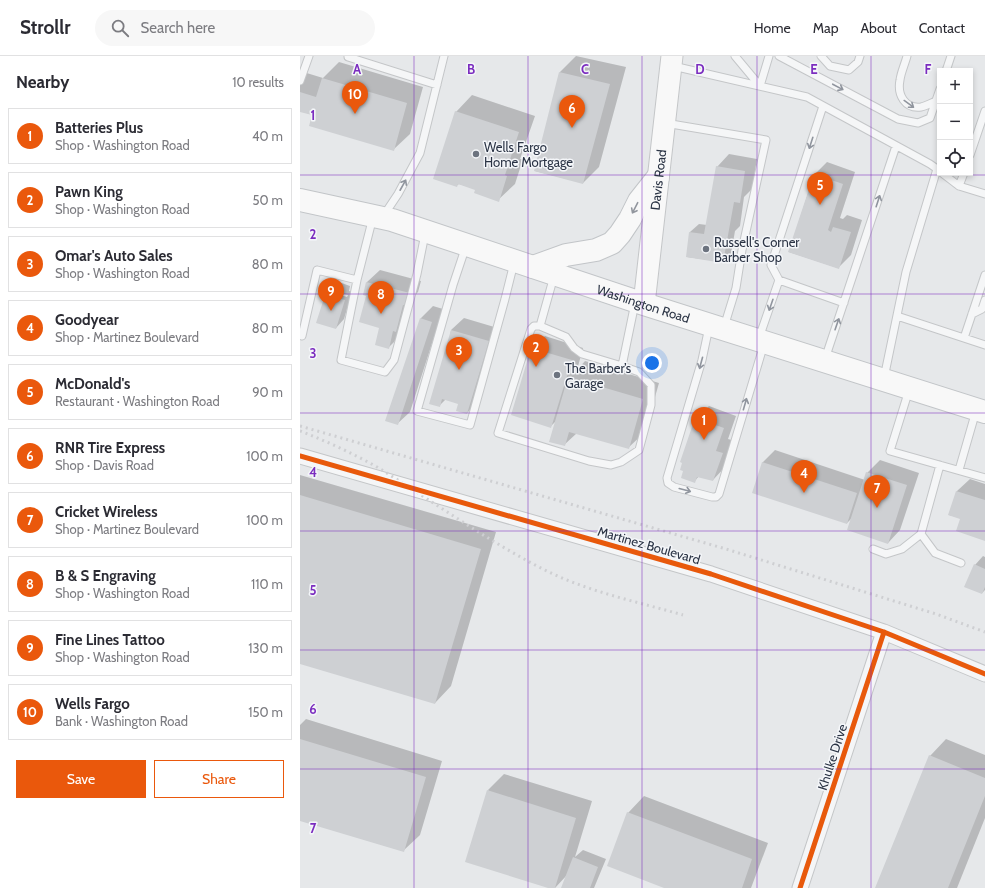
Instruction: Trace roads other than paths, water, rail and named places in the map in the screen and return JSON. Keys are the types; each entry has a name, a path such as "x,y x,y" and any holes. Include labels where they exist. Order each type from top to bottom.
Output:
{"main road":[{"name":"Davis Road","path":"640,303 665,123 669,59"},
{"path":"524,264 566,254 596,250 612,243 620,234 639,201 658,177"},
{"name":"Washington Road","path":"300,200 378,217 640,303 981,410"}],"street":[{"name":"Martinez Boulevard","path":"300,456 711,574 884,632 985,674"},
{"name":"Khulke Drive","path":"800,888 884,632"}],"lane":[{"path":"300,81 309,56"},
{"path":"348,56 348,58 437,85"},
{"path":"426,232 417,274 394,360 384,372 341,360 358,280 378,217 398,194 420,153 444,56"},
{"path":"735,56 760,86"},
{"path":"760,86 769,56"},
{"path":"778,56 898,119 918,123 930,118 937,98"},
{"path":"821,56 830,66 849,70 858,62 860,56"},
{"path":"908,56 899,81 900,95 905,102 913,108 923,107 936,101"},
{"path":"947,68 951,56"},
{"path":"669,59 760,86 807,97 937,169"},
{"path":"824,106 771,265 780,280 844,302"},
{"path":"973,146 985,112"},
{"path":"665,123 766,140 742,250 736,288 702,360 666,478 668,483 674,488 712,497 716,497 719,494 780,280"},
{"path":"824,361 896,146"},
{"path":"884,380 906,272 938,176"},
{"path":"946,176 959,186 985,194"},
{"path":"959,186 963,176"},
{"path":"466,245 417,411 470,425 505,300 524,264"},
{"path":"302,336 317,270 358,280"},
{"path":"540,326 554,274"},
{"path":"964,338 985,275"},
{"path":"972,314 982,309 985,300"},
{"path":"622,366 629,337 640,303"},
{"path":"897,316 985,345"},
{"path":"534,326 540,326 566,337 574,348 582,354 622,366 639,372 646,378 651,385 652,405 639,450 621,462 611,465 589,461 498,434 531,329 534,326"},
{"path":"910,388 890,450 985,478"},
{"path":"959,470 981,410"},
{"path":"874,549 886,554 902,549 921,534 940,465"},
{"path":"921,534 935,554 961,563"}],"railway":[{"path":"300,426 726,549 936,614 985,632"},
{"path":"300,431 377,467 498,544 539,567 574,583 610,595 683,615"}],"place":[{"name":"Wells Fargo","path":"355,114"},
{"name":"RNR Tire Express","path":"572,128"},
{"name":"Wells Fargo Home Mortgage","path":"476,154"},
{"name":"McDonald's","path":"820,205"},
{"name":"Russell's Corner Barber Shop","path":"706,249"},
{"name":"Fine Lines Tattoo","path":"331,311"},
{"name":"B & S Engraving","path":"381,314"},
{"name":"Pawn King","path":"536,367"},
{"name":"Omar's Auto Sales","path":"459,370"},
{"name":"The Barber’s Garage","path":"557,375"},
{"name":"Batteries Plus","path":"704,440"},
{"name":"Goodyear","path":"804,493"},
{"name":"Cricket Wireless","path":"877,508"}]}
